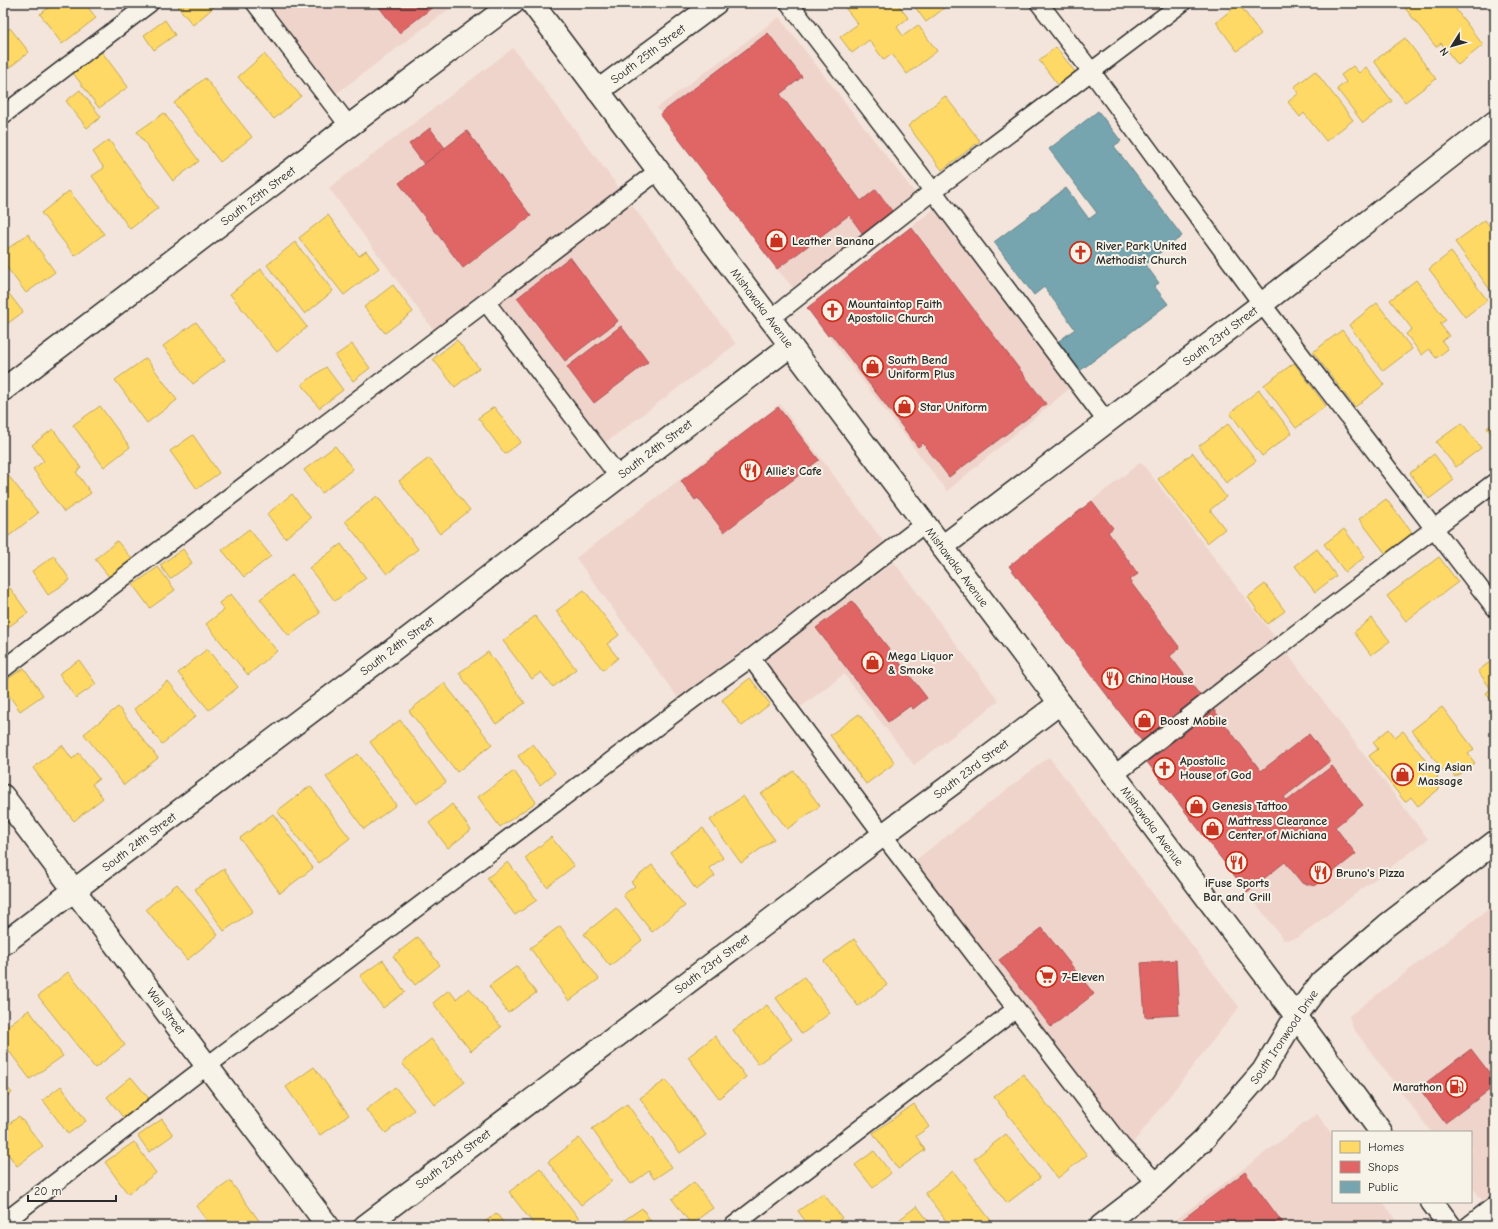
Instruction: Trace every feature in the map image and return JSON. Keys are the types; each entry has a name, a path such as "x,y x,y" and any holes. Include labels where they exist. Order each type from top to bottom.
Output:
{"street":[{"name":"South 25th Street","path":"3,390 513,3"},
{"name":"Mishawaka Avenue","path":"532,3 1296,1016 1380,1131"},
{"name":"South 25th Street","path":"598,91 716,3"},
{"name":"South 23rd Street","path":"942,547 1262,304 1495,122"},
{"name":"South 24th Street","path":"3,944 790,346"},
{"name":"South 23rd Street","path":"365,1226 882,834 1060,703"},
{"name":"Wall Street","path":"3,796 328,1226"},
{"name":"South Ironwood Drive","path":"1101,1226 1158,1183 1203,1140 1263,1071 1296,1016 1322,981 1387,925 1495,842"},
{"path":"1433,1203 1450,1226"}],"lane":[{"path":"3,115 150,3"},
{"path":"255,3 349,126"},
{"path":"789,3 1107,422"},
{"path":"1039,3 1092,71 1262,304 1495,608"},
{"path":"770,319 933,191 1182,3"},
{"path":"3,669 658,171"},
{"path":"486,302 619,477"},
{"path":"1114,775 1247,671 1495,482"},
{"path":"3,1223 690,701 750,658 924,524"},
{"path":"750,658 882,834 1122,1147 1158,1183"},
{"path":"733,1226 1016,1009"},
{"path":"1468,1226 1495,1205"}],"shaded area":[{"path":"262,3 457,3 333,96"},
{"path":"779,17 918,197 795,290 777,269 657,108"},
{"path":"513,48 620,189 435,332 329,188"},
{"path":"947,199 1081,379 947,491 807,308"},
{"path":"631,204 736,344 601,446 496,306"},
{"path":"780,404 886,545 678,698 576,558"},
{"path":"1141,462 1277,640 1144,744 1009,566"},
{"path":"894,562 999,701 914,765 844,674 798,709 762,660"},
{"path":"1287,653 1428,839 1297,938 1284,940 1147,762"},
{"path":"1049,757 1239,1007 1129,1148 913,862"},
{"path":"1495,904 1495,1194 1484,1203 1472,1186 1472,1131 1430,1131 1353,1028 1349,1016"},
{"path":"1317,1114 1332,1135 1332,1203 1384,1203 1401,1226 1167,1226"}],"building: Homes":[{"path":"55,3 85,3 96,18 62,44 40,14"},
{"path":"183,3 210,3 214,7 193,25 178,7"},
{"path":"845,3 897,3 908,18 897,27 903,36 918,25 937,51 907,74 892,54 884,60 869,40 852,53 840,37 858,24 843,5"},
{"path":"912,3 951,3 926,22"},
{"path":"1411,3 1451,3 1483,45 1458,65 1441,43 1436,47 1405,8"},
{"path":"1239,4 1261,34 1237,51 1216,22"},
{"path":"165,20 175,35 154,50 144,35"},
{"path":"10,28 29,52 4,72 3,34"},
{"path":"1405,38 1436,79 1405,102 1374,61"},
{"path":"1056,47 1078,76 1061,89 1039,60"},
{"path":"102,52 128,87 99,108 73,73"},
{"path":"264,54 301,96 274,119 238,77"},
{"path":"1353,66 1359,73 1366,67 1392,101 1363,123 1337,89 1346,82 1341,75"},
{"path":"1315,71 1353,120 1326,141 1304,113 1300,117 1288,102 1299,93 1294,87"},
{"path":"205,78 252,137 220,162 174,103"},
{"path":"80,90 101,117 87,128 66,101"},
{"path":"945,96 980,141 942,170 908,126"},
{"path":"164,113 199,161 173,181 137,132"},
{"path":"109,140 158,208 130,229 92,176 104,168 93,152"},
{"path":"69,191 104,234 75,256 41,213"},
{"path":"328,215 359,256 366,251 379,268 344,295 299,238"},
{"path":"1485,220 1495,233 1494,295 1455,242"},
{"path":"28,234 55,272 26,293 3,262 3,252"},
{"path":"295,242 333,291 305,314 267,265"},
{"path":"1451,252 1487,300 1465,317 1429,269"},
{"path":"261,269 307,327 277,352 230,294"},
{"path":"1416,280 1446,320 1440,324 1449,336 1442,341 1448,349 1436,358 1429,349 1422,355 1406,334 1412,329 1390,300"},
{"path":"393,285 413,312 385,333 364,307"},
{"path":"3,286 23,312 3,327"},
{"path":"1377,303 1412,349 1383,371 1349,325"},
{"path":"196,322 225,360 193,384 163,346"},
{"path":"1342,330 1384,385 1355,407 1313,352"},
{"path":"457,340 479,368 455,387 433,359"},
{"path":"352,344 370,368 353,381 335,356"},
{"path":"146,358 177,400 147,423 115,380"},
{"path":"1294,363 1326,406 1296,428 1264,385"},
{"path":"326,367 343,390 319,408 302,384"},
{"path":"1259,390 1292,433 1262,456 1230,413"},
{"path":"100,406 130,447 104,467 73,425"},
{"path":"494,407 521,442 505,454 478,418"},
{"path":"1495,422 1495,439 1487,428"},
{"path":"1462,423 1481,448 1456,467 1436,442"},
{"path":"1228,424 1256,461 1226,483 1199,446"},
{"path":"53,429 81,468 76,472 91,493 64,512 33,469 44,461 32,445"},
{"path":"193,435 219,473 197,489 170,451"},
{"path":"335,446 353,469 322,493 304,470"},
{"path":"1193,453 1226,497 1210,510 1225,529 1207,543 1158,479"},
{"path":"1434,454 1454,480 1429,499 1410,473"},
{"path":"429,458 470,510 440,534 399,481"},
{"path":"3,469 38,513 9,536 3,528"},
{"path":"292,494 311,518 285,538 267,514"},
{"path":"377,496 418,549 387,574 345,521"},
{"path":"1386,499 1413,534 1386,554 1359,519"},
{"path":"249,529 271,556 244,577 222,550"},
{"path":"1344,529 1365,557 1345,572 1324,544"},
{"path":"117,541 133,560 110,578 95,559"},
{"path":"341,544 366,578 335,601 309,568"},
{"path":"183,549 192,563 170,579 160,565"},
{"path":"1317,549 1336,576 1315,592 1295,566"},
{"path":"54,556 70,580 48,595 32,571"},
{"path":"1439,557 1458,582 1406,621 1387,596"},
{"path":"158,567 175,590 150,608 133,585"},
{"path":"292,575 320,613 289,636 260,599"},
{"path":"1265,584 1285,611 1267,624 1248,597"},
{"path":"10,588 28,613 4,630 3,593"},
{"path":"584,590 619,635 607,644 618,658 603,670 556,611"},
{"path":"231,594 277,651 248,675 206,624 224,610 219,603"},
{"path":"535,616 576,669 553,687 541,672 532,679 503,641"},
{"path":"1372,618 1390,641 1371,655 1354,632"},
{"path":"207,649 238,687 209,710 178,673"},
{"path":"488,652 525,703 496,724 459,673"},
{"path":"1495,658 1495,706 1486,693 1491,689 1478,671"},
{"path":"79,660 96,684 76,698 59,674"},
{"path":"24,668 43,695 20,711 3,687 3,682"},
{"path":"750,678 770,704 742,726 722,700"},
{"path":"168,681 196,716 162,744 134,709"},
{"path":"444,683 492,744 457,772 409,711"},
{"path":"118,707 158,758 124,785 84,734"},
{"path":"1442,707 1474,749 1468,754 1475,763 1455,777 1450,769 1445,773 1412,730"},
{"path":"859,714 895,763 866,784 830,735"},
{"path":"400,720 446,782 416,804 370,742"},
{"path":"1389,729 1395,737 1403,731 1438,777 1433,781 1439,789 1418,806 1411,797 1405,802 1369,756 1378,749 1373,742"},
{"path":"533,744 555,773 540,785 518,756"},
{"path":"62,745 72,759 79,753 99,779 92,784 103,798 74,821 33,768"},
{"path":"358,754 396,805 364,829 326,777"},
{"path":"514,771 536,802 500,827 478,797"},
{"path":"794,771 820,806 787,829 761,794"},
{"path":"310,786 350,838 318,863 277,811"},
{"path":"743,796 774,839 741,863 710,820"},
{"path":"452,804 471,830 448,848 429,823"},
{"path":"273,814 313,868 280,893 240,838"},
{"path":"703,828 723,858 709,868 715,876 696,890 670,852"},
{"path":"551,837 574,866 547,887 525,858"},
{"path":"508,862 537,900 515,915 487,878"},
{"path":"652,865 685,906 652,932 623,895 635,886 631,882"},
{"path":"224,869 253,911 224,931 195,889"},
{"path":"177,884 218,935 187,960 146,909"},
{"path":"616,908 642,940 610,966 584,934"},
{"path":"560,926 599,979 569,1001 530,948"},
{"path":"418,937 440,965 415,985 393,956"},
{"path":"854,939 887,985 858,1006 824,961"},
{"path":"383,960 405,992 383,1008 360,976"},
{"path":"517,966 536,993 508,1013 489,986"},
{"path":"68,972 125,1045 95,1068 38,996"},
{"path":"804,977 830,1013 802,1034 776,998"},
{"path":"469,988 501,1027 471,1051 433,1003 449,990 456,999"},
{"path":"767,1005 792,1039 758,1064 733,1030"},
{"path":"29,1010 63,1056 30,1079 3,1043 3,1029"},
{"path":"715,1036 746,1077 719,1098 688,1057"},
{"path":"431,1039 465,1082 435,1105 402,1063"},
{"path":"314,1067 349,1115 320,1135 286,1087"},
{"path":"1023,1074 1087,1155 1058,1178 994,1097"},
{"path":"131,1077 151,1101 126,1121 107,1097"},
{"path":"666,1080 706,1135 680,1153 640,1098"},
{"path":"3,1082 12,1093 3,1099"},
{"path":"61,1086 86,1121 68,1134 43,1100"},
{"path":"395,1087 414,1110 386,1133 366,1110"},
{"path":"627,1104 672,1167 654,1179 649,1171 631,1184 592,1129"},
{"path":"914,1104 929,1127 916,1136 925,1150 898,1169 873,1133"},
{"path":"19,1116 43,1146 17,1166 3,1147 3,1129"},
{"path":"162,1119 173,1135 149,1152 138,1136"},
{"path":"1006,1134 1040,1178 1007,1203 974,1159"},
{"path":"579,1138 612,1181 581,1205 548,1162"},
{"path":"134,1142 156,1173 128,1194 105,1162"},
{"path":"874,1151 891,1173 873,1188 855,1165"},
{"path":"540,1168 580,1220 572,1226 535,1226 509,1192"},
{"path":"953,1171 995,1226 950,1226 925,1193"},
{"path":"230,1181 263,1226 211,1226 196,1206"},
{"path":"694,1182 713,1208 691,1224 672,1199"},
{"path":"823,1193 842,1218 830,1226 809,1226 798,1211"},
{"path":"917,1206 932,1226 891,1226"},
{"path":"642,1208 654,1226 616,1226"},
{"path":"496,1213 506,1226 480,1226"}],"building: Shops":[{"path":"376,3 438,3 399,33"},
{"path":"768,33 802,77 780,94 861,201 876,189 895,215 865,237 849,215 777,269 660,114"},
{"path":"430,128 445,148 424,164 409,144"},
{"path":"467,131 531,216 463,268 399,183"},
{"path":"911,227 1046,404 949,477 923,443 918,447 831,334 828,336 807,308"},
{"path":"570,257 618,321 565,361 517,298"},
{"path":"621,326 648,362 594,403 567,367"},
{"name":"Allie's Cafe","path":"778,407 819,460 724,532 698,498 695,500 681,481"},
{"path":"1092,501 1113,528 1108,532 1138,574 1129,580 1180,648 1170,656 1202,698 1144,744 1009,566"},
{"name":"Mega Liquor & Smoke","path":"852,601 927,698 913,709 910,706 888,722 816,628"},
{"path":"1214,710 1261,771 1309,734 1330,761 1284,797 1287,801 1332,766 1363,805 1335,827 1356,854 1315,886 1302,883 1285,862 1247,892 1147,762"},
{"name":"7-Eleven","path":"1042,928 1094,994 1051,1027 999,960"},
{"path":"1176,960 1179,1015 1145,1017 1141,963"},
{"name":"Marathon","path":"1471,1049 1495,1080 1495,1086 1445,1123 1419,1088"},
{"path":"1245,1172 1285,1226 1174,1226"}],"building: Public":[{"name":"River Park United Methodist Church","path":"1098,111 1121,141 1114,146 1182,236 1145,264 1159,283 1154,286 1168,304 1077,373 1055,344 1075,329 1044,287 1034,295 994,242 1066,188 1089,219 1097,213 1049,149"}],"place":[{"name":"Leather Banana","path":"776,241"},
{"name":"River Park United Methodist Church","path":"1081,253"},
{"name":"Mountaintop Faith Apostolic Church","path":"832,311"},
{"name":"South Bend Uniform Plus","path":"873,367"},
{"name":"Star Uniform","path":"904,407"},
{"name":"Allie's Cafe","path":"750,471"},
{"name":"Mega Liquor & Smoke","path":"872,663"},
{"name":"China House","path":"1112,679"},
{"name":"Boost Mobile","path":"1144,721"},
{"name":"Apostolic House of God","path":"1165,768"},
{"name":"King Asian Massage","path":"1403,774"},
{"name":"Genesis Tattoo","path":"1196,806"},
{"name":"Mattress Clearance Center of Michiana","path":"1212,828"},
{"name":"iFuse Sports Bar and Grill","path":"1237,862"},
{"name":"Bruno's Pizza","path":"1320,873"},
{"name":"7-Eleven","path":"1047,977"},
{"name":"Marathon","path":"1457,1087"}]}
